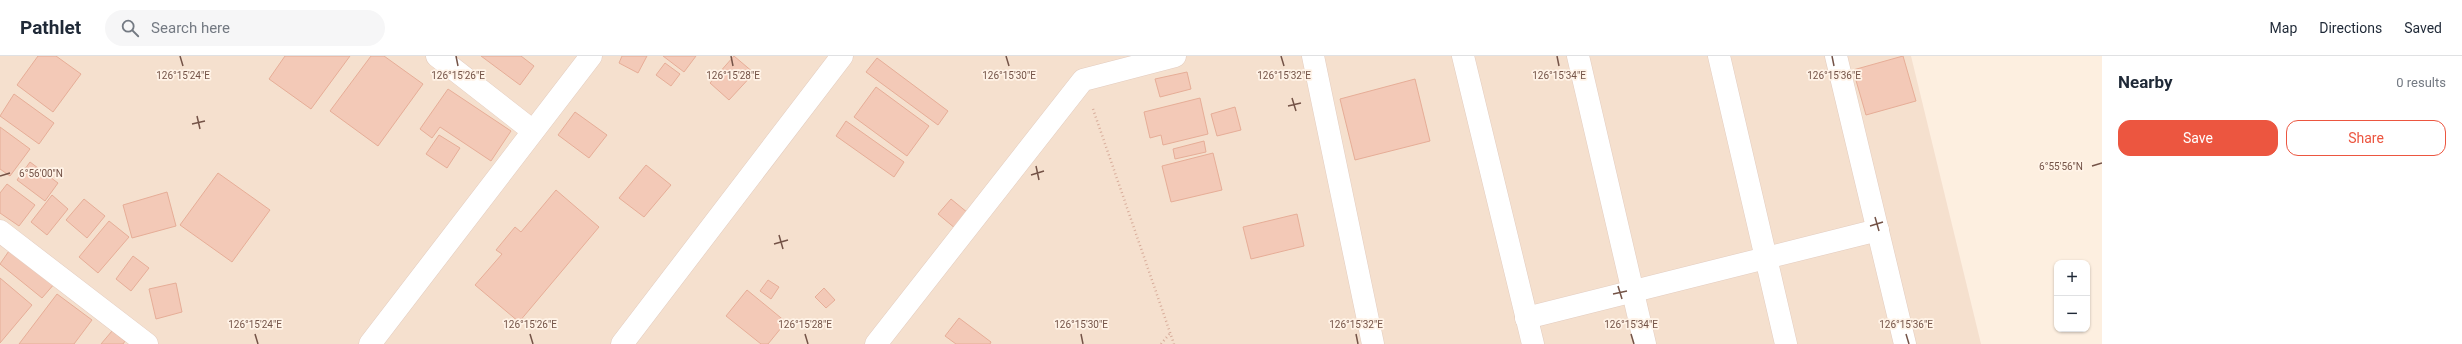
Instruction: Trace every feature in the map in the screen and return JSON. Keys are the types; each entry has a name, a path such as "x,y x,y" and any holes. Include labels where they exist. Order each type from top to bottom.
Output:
{"street":[{"path":"437,56 533,131"},
{"path":"370,344 591,56"},
{"path":"622,344 842,56"},
{"path":"876,344 1083,80 1175,56"},
{"path":"1313,56 1373,344"},
{"path":"1462,56 1532,344"},
{"path":"1578,56 1631,292 1645,344"},
{"path":"1719,56 1786,344"},
{"path":"1836,56 1906,344"},
{"path":"1526,318 1878,230"},
{"path":"0,231 147,344"}],"path":[{"path":"1083,80 1174,344"},
{"path":"1162,344 1171,332"}],"shaded area":[{"path":"0,56 1911,56 1981,344 0,344"}],"building":[{"path":"38,56 56,56 81,74 53,112 17,85"},
{"path":"285,56 350,56 311,109 269,79"},
{"path":"371,56 384,56 423,84 378,146 330,111"},
{"path":"481,56 521,56 534,66 520,85"},
{"path":"622,56 647,56 638,73 619,63"},
{"path":"663,56 696,56 684,72"},
{"path":"734,56 754,73 729,100 710,83"},
{"path":"1903,56 1916,101 1866,115 1853,70"},
{"path":"877,58 948,111 938,125 866,72"},
{"path":"665,63 680,74 671,86 656,75"},
{"path":"1187,72 1191,89 1160,97 1155,79"},
{"path":"1415,79 1430,141 1355,160 1340,99"},
{"path":"876,87 929,126 907,156 854,117"},
{"path":"448,89 511,131 491,161 440,127 432,138 420,129"},
{"path":"14,94 54,123 39,144 0,116"},
{"path":"1200,98 1208,134 1163,145 1161,135 1150,138 1144,112"},
{"path":"1235,107 1241,130 1217,136 1211,114"},
{"path":"575,112 607,135 589,158 558,135"},
{"path":"846,121 904,162 894,177 836,136"},
{"path":"0,127 30,149 10,176 0,169"},
{"path":"439,135 460,148 447,168 426,154"},
{"path":"1204,141 1206,152 1175,159 1173,149"},
{"path":"1213,153 1222,190 1171,202 1162,166"},
{"path":"30,162 58,183 45,201 17,180"},
{"path":"646,165 671,185 644,217 619,198"},
{"path":"218,173 270,210 232,262 180,225"},
{"path":"7,184 35,205 19,226 0,213 0,193"},
{"path":"556,190 599,227 519,322 475,285 502,254 496,250 515,227 521,232"},
{"path":"167,192 176,226 132,238 123,205"},
{"path":"52,195 68,209 47,235 31,222"},
{"path":"84,199 105,216 87,238 66,220"},
{"path":"951,199 968,213 956,229 938,214"},
{"path":"1297,214 1304,246 1251,259 1243,227"},
{"path":"109,221 129,237 98,273 79,257"},
{"path":"11,248 55,283 42,298 0,264"},
{"path":"133,256 149,268 131,291 116,279"},
{"path":"0,278 32,305 0,343"},
{"path":"768,280 779,287 771,299 760,291"},
{"path":"176,283 182,312 156,319 149,289"},
{"path":"824,288 835,300 826,308 815,297"},
{"path":"747,290 786,322 768,344 761,344 726,316"},
{"path":"57,294 92,320 74,344 19,344"},
{"path":"959,318 991,342 990,344 956,344 945,336"},
{"path":"112,331 125,341 123,344 101,344"}]}
